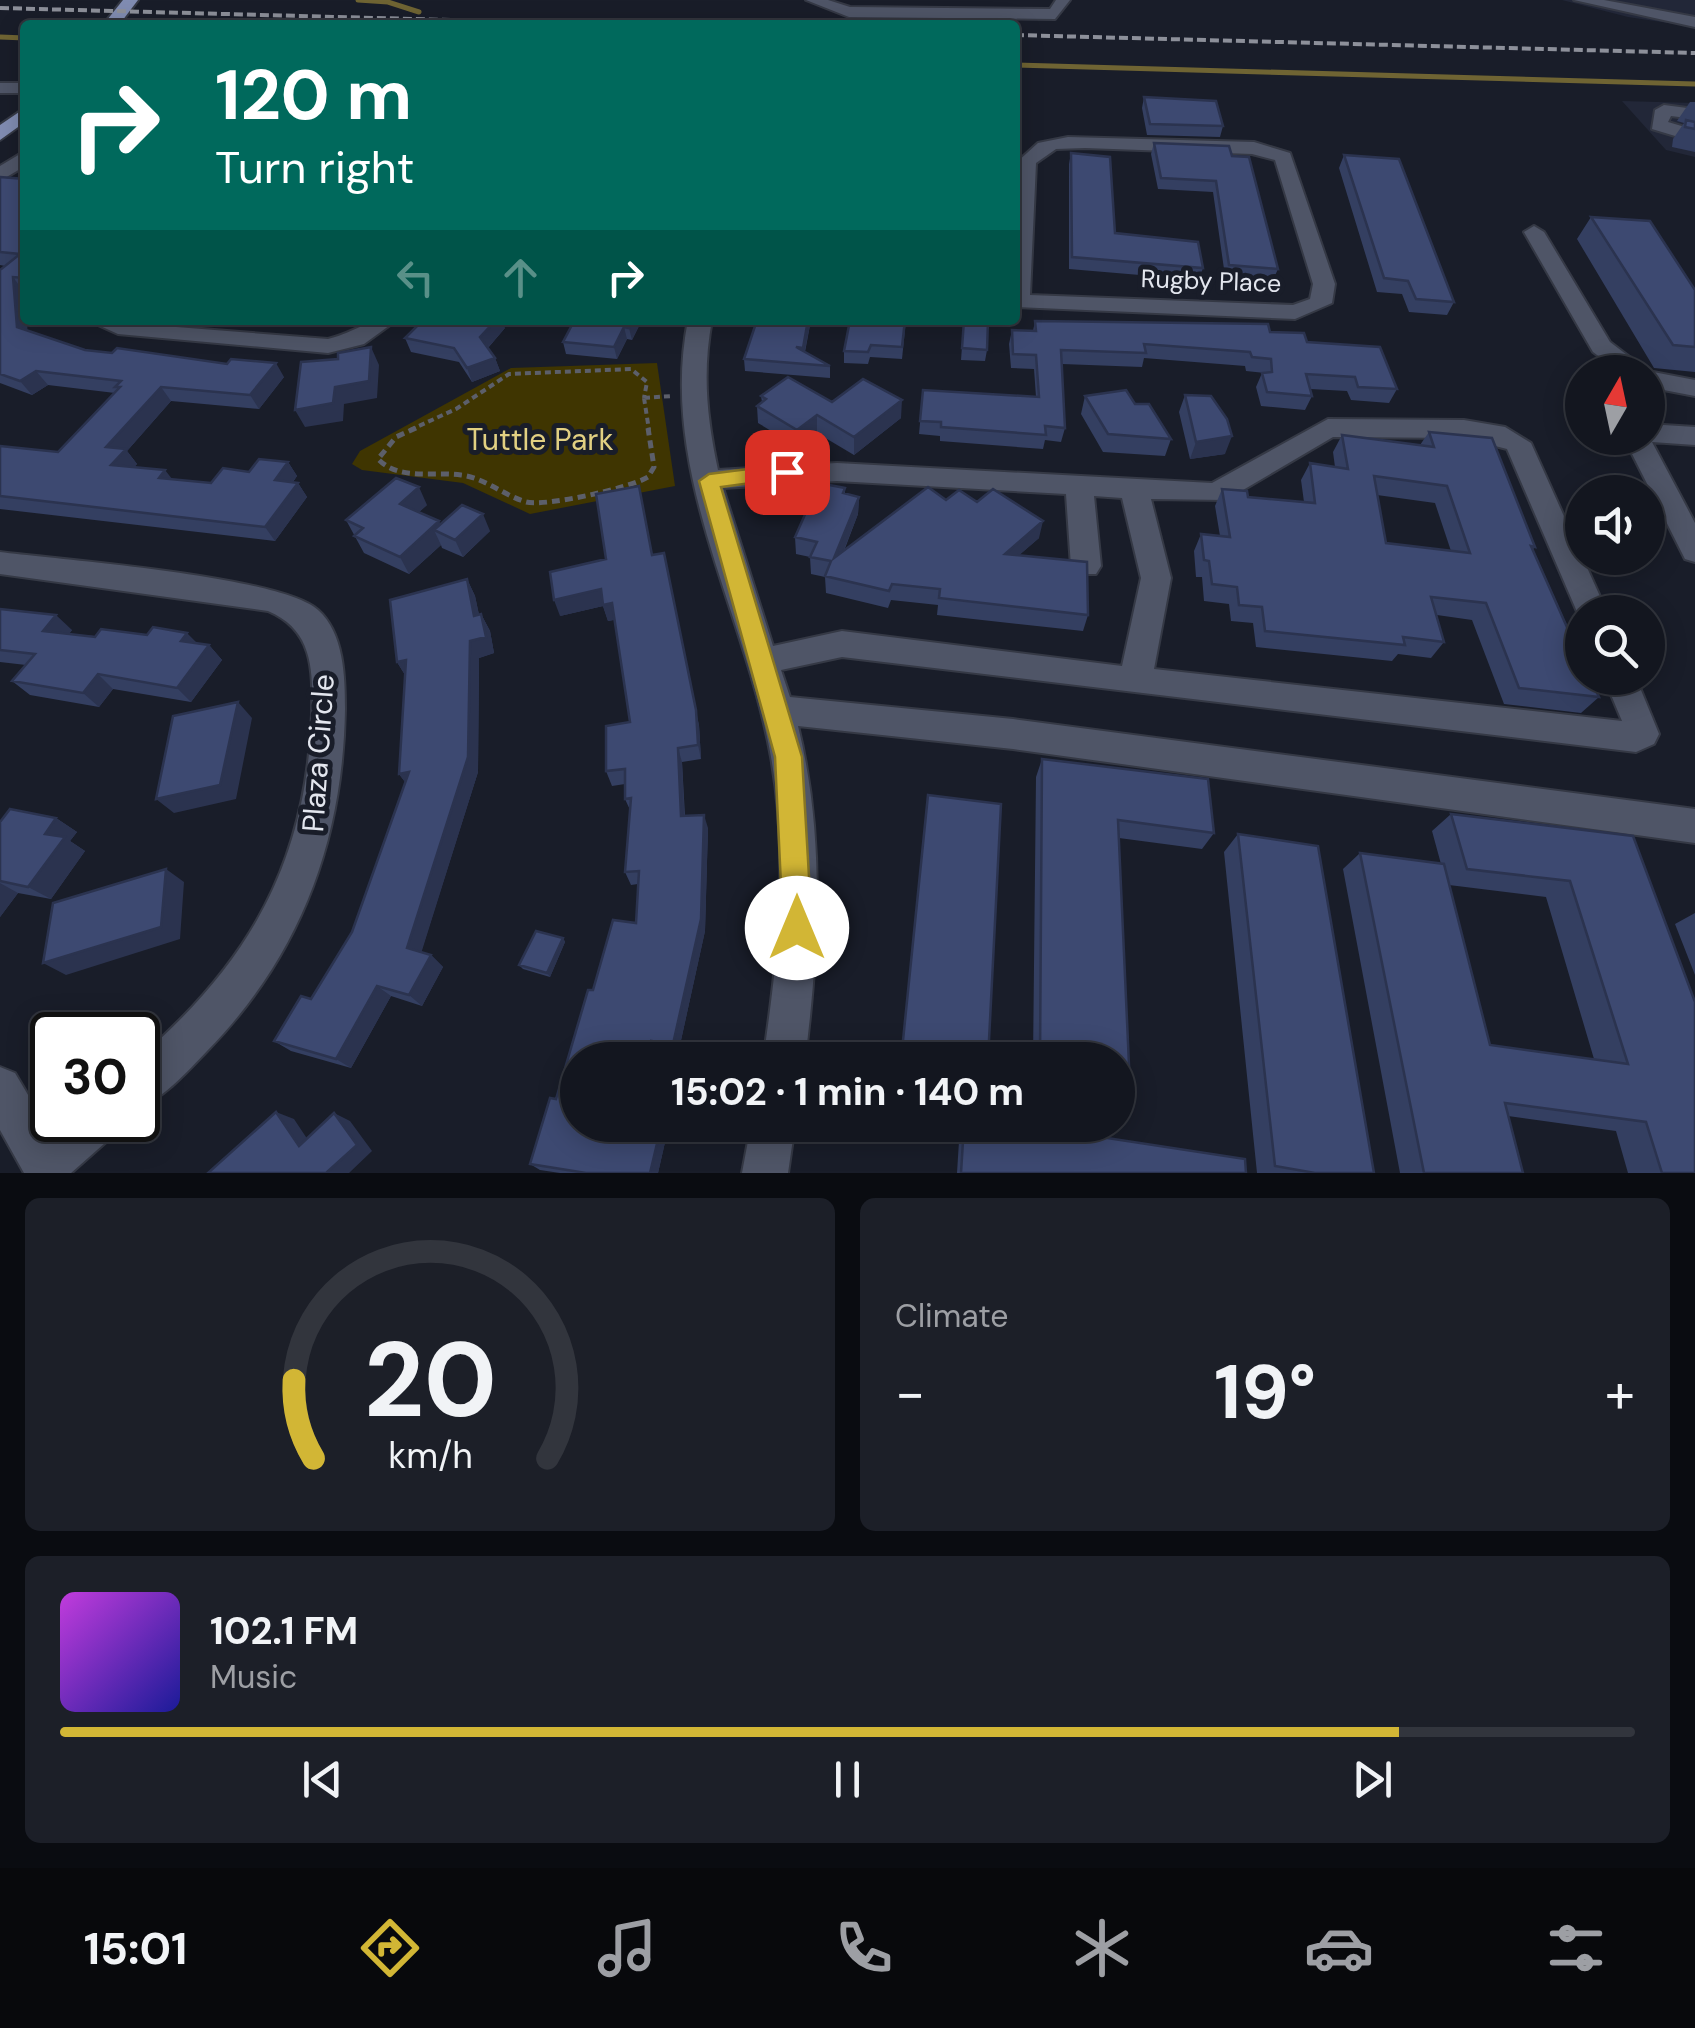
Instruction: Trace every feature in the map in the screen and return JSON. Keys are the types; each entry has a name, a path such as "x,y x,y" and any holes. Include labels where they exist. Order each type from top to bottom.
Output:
{"main road":[{"path":"115,20 131,0"},
{"path":"0,134 20,117"}],"street":[{"path":"813,0 842,11 1032,16 1058,12 1063,0"},
{"path":"1581,0 1695,22"},
{"path":"1695,114 1664,110 1658,124 1695,136"},
{"name":"Rugby Place","path":"1020,245 1026,163 1038,149 1071,142 1275,152 1288,162 1326,291 1321,303 1295,312 1020,300"},
{"path":"1534,232 1601,346 1613,355"},
{"path":"115,325 310,346 356,339 377,325"},
{"path":"699,325 689,359 692,418 778,710 793,790 798,901 786,1042"},
{"path":"1665,383 1695,388"},
{"path":"709,481 787,472 1228,490 1328,428 1405,426 1496,432 1518,443 1585,595"},
{"path":"1665,435 1695,436"},
{"path":"1646,455 1695,550"},
{"path":"1079,483 1086,566"},
{"path":"1134,488 1156,578 1135,681"},
{"name":"Plaza Circle","path":"0,563 270,599 305,616 323,644 328,692 319,797 313,838 292,898 228,997 160,1065"},
{"path":"763,661 856,645 1135,681 1636,737 1642,734 1642,726 1628,695"},
{"path":"778,710 1013,734 1695,826"},
{"path":"0,1088 47,1169 75,1142"},
{"path":"765,1173 770,1142"}],"path":[{"path":"631,369 647,382 644,398 645,425 656,462 653,472 626,488 597,490 564,502 522,501 475,478 394,470 378,458 396,437 523,370 568,374 631,369"},
{"path":"644,398 690,394"}],"shaded area":[{"path":"1562,0 1695,0 1695,27 1628,17"},
{"path":"1622,101 1695,103 1695,157 1666,150"}],"green space":[{"name":"Tuttle Park","path":"657,363 675,486 530,514 463,483 362,470 352,464 360,451 511,368"}],"building":[{"path":"1144,97 1216,101 1223,126 1150,124"},
{"path":"1686,120 1695,122 1695,129 1685,127"},
{"path":"1154,143 1229,146 1232,156 1249,157 1278,269 1229,265 1216,181 1161,178"},
{"path":"1071,153 1110,157 1115,233 1198,242 1203,268 1072,257"},
{"path":"1344,155 1399,159 1454,302 1416,299 1408,281 1384,278"},
{"path":"0,177 20,179 20,254 0,252"},
{"path":"1591,217 1650,221 1695,290 1695,347 1673,345"},
{"path":"20,254 20,278 13,277 17,327 85,350 112,353 117,348 227,364 231,359 276,363 250,395 161,387 106,447 126,449 111,465 165,470 159,478 211,483 223,468 249,472 259,459 288,462 275,480 298,483 265,527 0,496 0,446 58,452 120,387 115,387 121,381 36,371 20,381 0,374 0,270"},
{"path":"1035,321 1268,324 1270,332 1304,333 1307,342 1380,347 1397,389 1358,387 1355,377 1306,374 1312,396 1267,392 1262,373 1272,372 1271,359 1252,357 1250,352 1144,344 1146,353 1061,350 1065,428 1045,426 1046,435 941,427 941,422 920,421 923,390 1039,397 1036,355 1013,354 1012,330 1036,331"},
{"path":"418,325 491,325 480,337 495,358 467,368 454,348 405,338"},
{"path":"572,325 630,325 624,327 614,347 563,342"},
{"path":"755,325 807,325 803,348 796,347 830,366 744,359"},
{"path":"849,325 904,325 902,347 871,345 868,352 844,351"},
{"path":"964,325 988,325 987,350 962,348"},
{"path":"371,347 369,381 335,387 333,403 295,410 301,362 338,359 338,353"},
{"path":"788,377 832,402 863,379 902,400 854,437 817,415 797,430 757,406 766,399 761,396"},
{"path":"1126,390 1135,404 1149,404 1171,439 1108,434 1085,396"},
{"path":"1185,395 1211,396 1227,419 1232,436 1196,442"},
{"path":"1429,432 1492,438 1535,547 1531,546 1565,623 1565,693 1519,688 1486,603 1431,597 1444,642 1403,637 1405,645 1265,631 1262,607 1239,605 1237,587 1212,584 1201,534 1230,537 1222,489 1247,491 1248,497 1315,503 1310,463 1348,469 1342,435 1434,447","holes":["1374,476 1447,486 1470,553 1386,543"]},
{"path":"396,478 419,487 400,504 439,521 400,557 354,536 363,528 346,520"},
{"path":"819,483 845,488 843,493 859,497 834,558 928,487 946,500 959,490 977,502 993,489 1043,521 1005,554 1087,562 1088,615 939,598 940,589 892,584 889,591 825,576 831,561 810,557 817,542 795,537"},
{"path":"639,486 652,555 664,553 696,710 698,745 678,748 681,816 704,815 701,919 673,1042 573,1042 613,920 636,923 639,871 625,872 631,798 625,799 625,769 606,771 606,726 630,722 612,603 603,605 601,589 554,600 550,572 606,559 596,494"},
{"path":"462,505 483,514 455,540 434,530"},
{"path":"467,579 474,616 481,614 486,637 470,641 468,757 407,948 431,955 409,995 377,986 336,1059 274,1041 301,996 311,999 352,932 409,772 399,774 406,660 397,662 390,600"},
{"path":"0,609 56,615 43,631 95,637 101,629 147,635 153,627 187,633 181,641 209,645 177,688 98,674 83,693 12,681 35,654 0,650"},
{"path":"238,702 220,785 156,799 173,716"},
{"path":"1042,759 1208,779 1214,833 1118,820 1128,1042 1040,1042"},
{"path":"928,795 1001,804 989,1042 903,1042"},
{"path":"10,809 56,818 45,834 65,837 28,887 0,881 0,822"},
{"path":"1451,814 1633,836 1695,1002 1695,1173 1662,1173 1646,1122 1505,1103 1523,1173 1424,1173 1360,853 1444,864 1490,1045 1628,1064 1570,881 1467,869"},
{"path":"1238,834 1318,846 1374,1173 1315,1173 1275,1166"},
{"path":"166,869 161,927 43,963 53,903"},
{"path":"536,931 563,938 547,973 519,965"},
{"path":"560,1085 560,1142 657,1142 650,1173 586,1173 530,1164 550,1098 556,1099"},
{"path":"276,1112 299,1146 334,1113 357,1145 326,1173 208,1173"},
{"path":"963,1142 1134,1142 1245,1159 1246,1173 961,1173"}],"waterway":[{"path":"358,0 388,2 419,12"},
{"path":"0,37 20,38"},
{"path":"1020,65 1695,84"}],"railway":[{"path":"0,8 451,20"},
{"path":"1020,35 1695,53"}],"route":[{"path":"787,472 709,481 778,710 788,757 796,847 797,928"}]}
